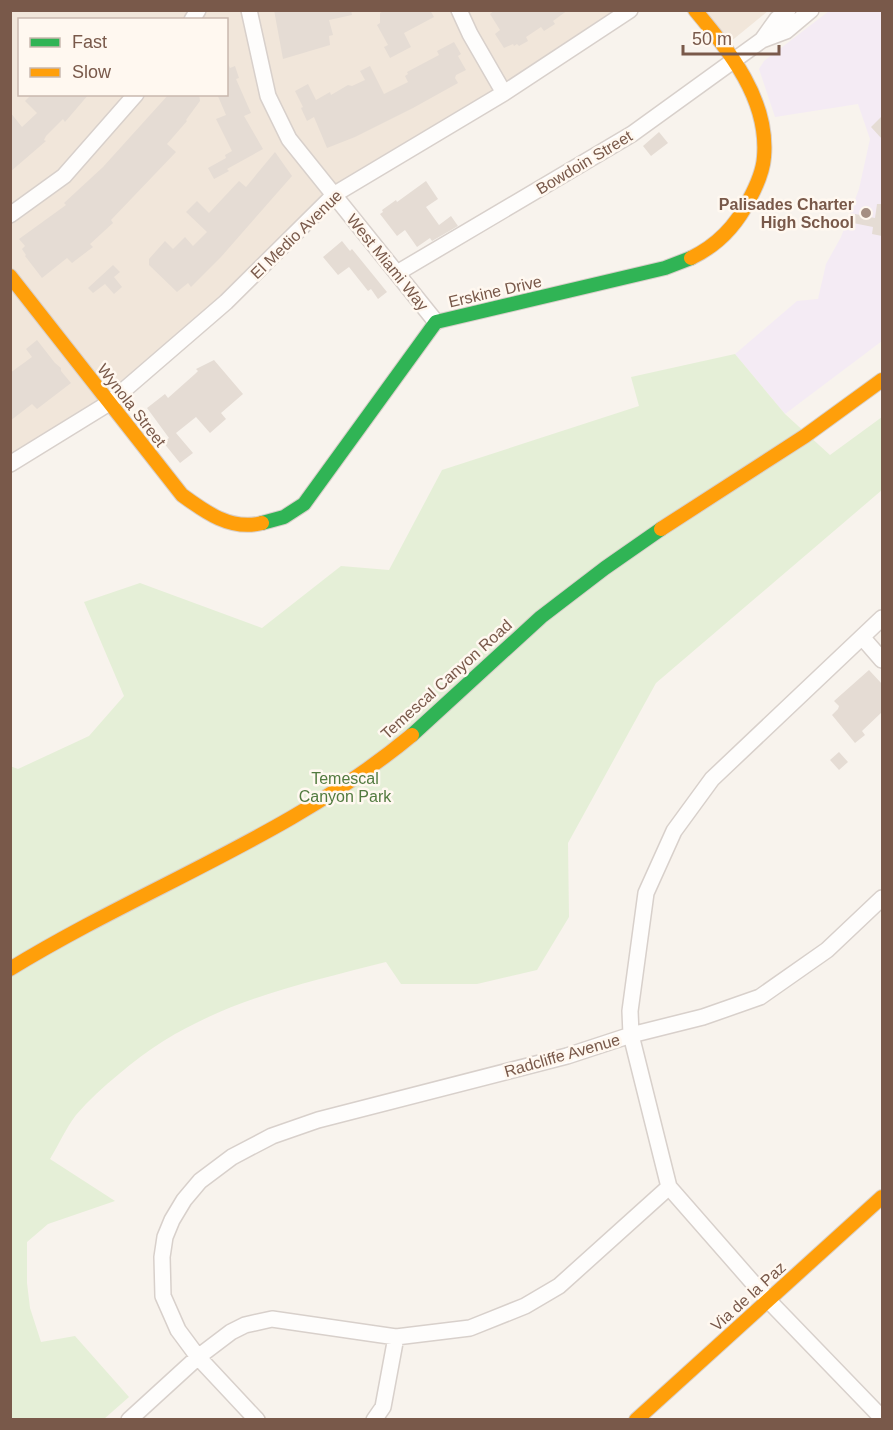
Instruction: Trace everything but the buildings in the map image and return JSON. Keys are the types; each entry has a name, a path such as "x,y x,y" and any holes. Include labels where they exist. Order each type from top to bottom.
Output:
{"street":[{"name":"West Miami Way","path":"249,10 268,96 289,140 436,322"},
{"path":"459,10 504,93"},
{"name":"El Medio Avenue","path":"10,464 109,404 226,302 334,194 504,93 630,10"},
{"name":"Erskine Drive","path":"249,526 284,517 304,504 436,322 665,268 693,258 734,228 763,167 761,120 745,76 735,59 695,10"},
{"name":"Bowdoin Street","path":"762,40 777,19 788,10"},
{"name":"Bowdoin Street","path":"397,273 632,134 762,40 786,30 811,10"},
{"path":"10,215 64,176 134,96"},
{"name":"Wynola Street","path":"10,276 182,495 211,516 249,526"},
{"name":"Temescal Canyon Road","path":"10,969 122,904 224,854 302,811 367,770 420,728 522,633 566,597 605,568 824,424 882,380"},
{"name":"Radcliffe Avenue","path":"257,1419 198,1357 178,1330 163,1296 162,1257 165,1237 184,1200 200,1181 232,1157 272,1136 318,1120 567,1056 632,1035 630,1011 646,893 674,831 712,779 882,618"},
{"path":"861,637 882,660"},
{"path":"882,898 826,950 760,997 703,1017 632,1035 669,1187 768,1300 882,1418"},
{"path":"129,1419 198,1357 231,1332 245,1325 272,1319 396,1337 470,1328 525,1306 559,1286 669,1187"},
{"name":"Via de la Paz","path":"636,1419 882,1197"},
{"path":"374,1419 383,1407 396,1337"}],"shaded area":[{"path":"11,11 627,11 374,163 109,403 11,464"},
{"path":"695,11 768,11 724,47"},
{"name":"Palisades Charter High School","path":"829,11 882,11 882,341 785,414 735,354 797,301 818,299 826,264 841,237 859,189 870,139 858,104 775,117 759,69 764,61"}],"green space":[{"name":"Temescal Canyon Park","path":"735,354 785,414 830,455 882,417 882,490 656,683 568,843 569,917 537,970 477,984 401,984 386,962 279,990 212,1015 180,1031 149,1051 86,1104 72,1120 50,1159 115,1201 48,1224 27,1242 27,1283 30,1308 41,1342 75,1336 129,1397 104,1419 11,1419 10,766 18,769 89,736 124,696 84,602 140,583 262,628 341,566 389,570 442,470 639,406 631,377"}],"traffic: fast":[{"path":"262,523 284,517 304,504 436,322 665,268 691,258"},
{"path":"412,735 541,617 661,529"}],"traffic: slow":[{"path":"691,258 718,241 738,218 757,185 764,157 764,136 753,96 733,59 695,10"},
{"path":"10,276 182,495 200,508 229,522 251,525 262,523"},
{"path":"661,529 805,436 882,380"},
{"path":"10,969 112,912 267,832 366,770 412,735"},
{"path":"636,1420 882,1197"}],"place":[{"name":"Palisades Charter High School","path":"866,213"}]}
